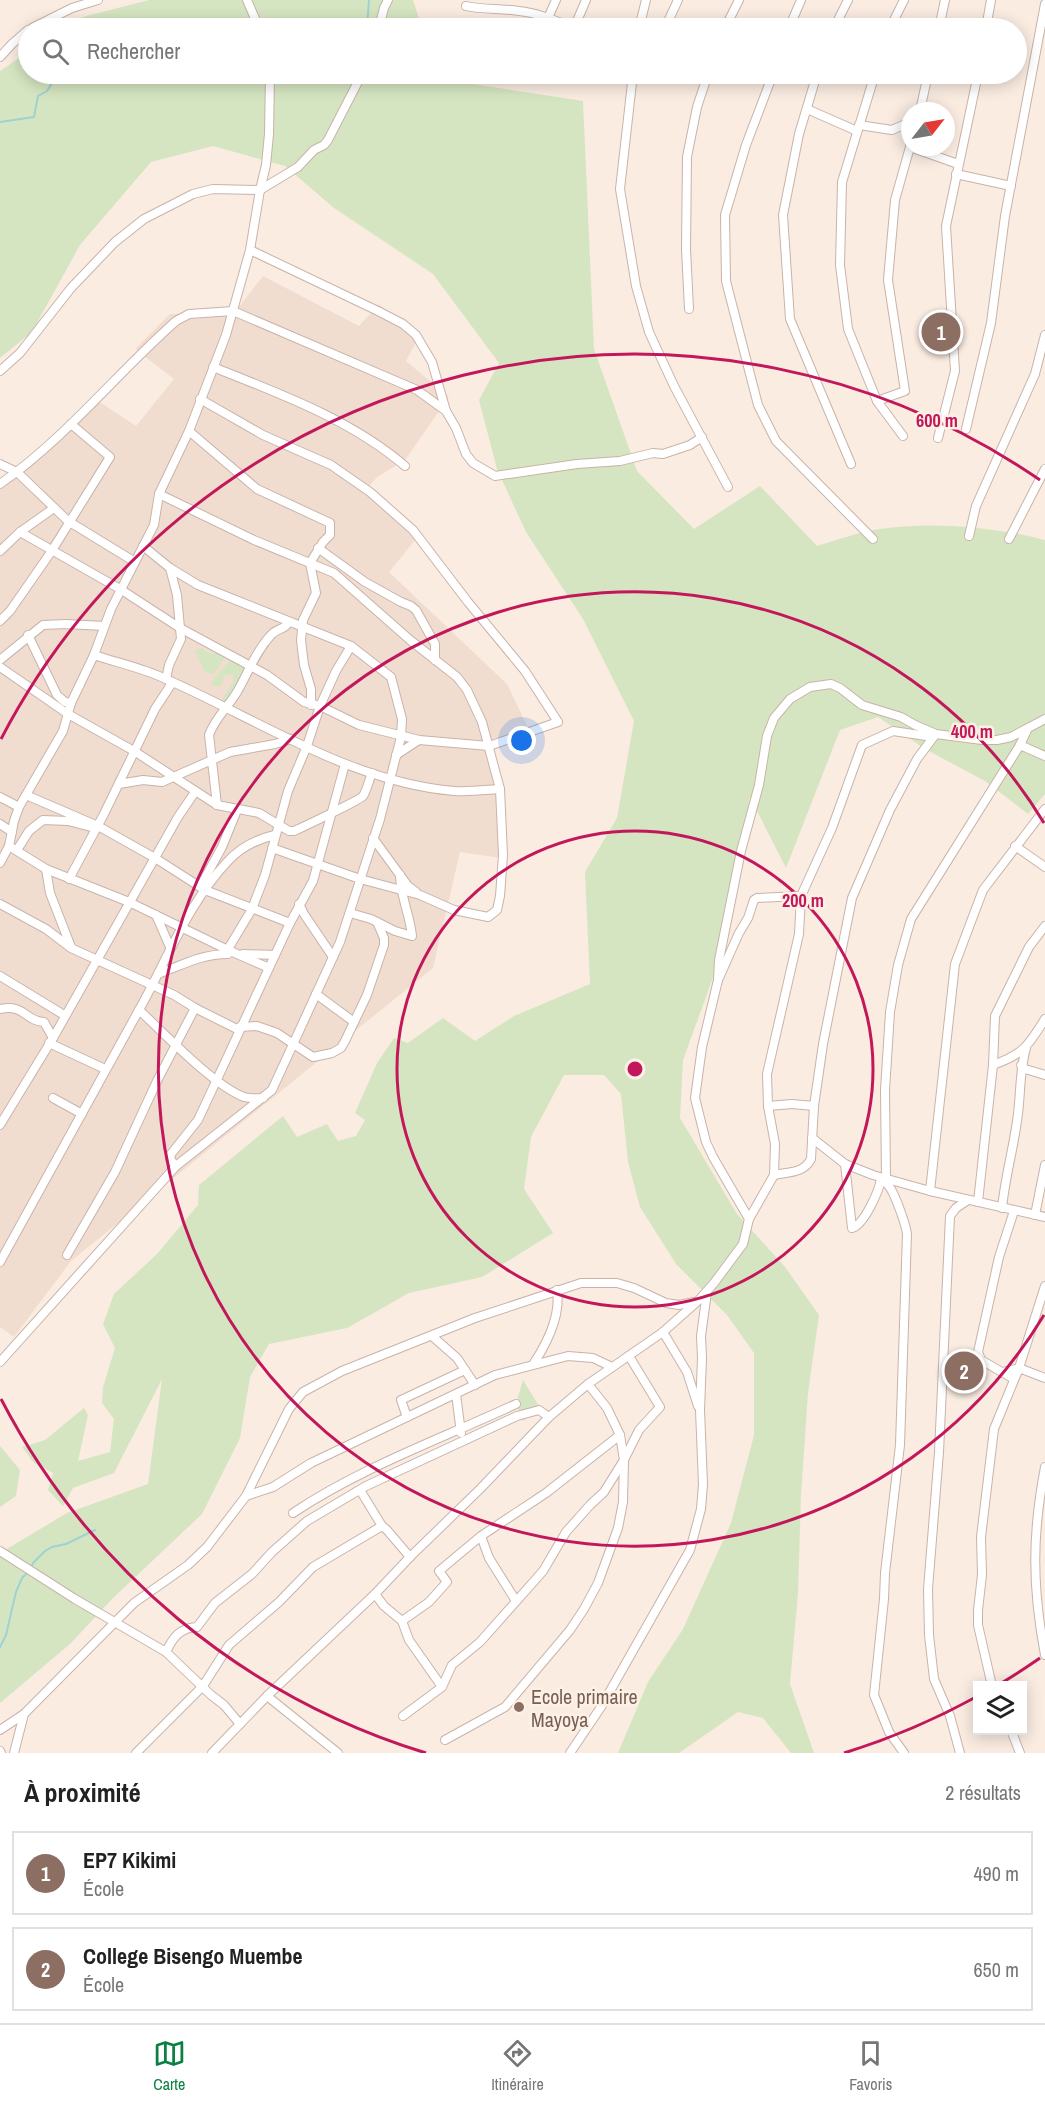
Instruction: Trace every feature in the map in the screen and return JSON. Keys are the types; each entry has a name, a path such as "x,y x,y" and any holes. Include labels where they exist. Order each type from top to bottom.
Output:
{"street":[{"path":"52,18 72,8 98,0"},
{"path":"247,0 255,18"},
{"path":"381,18 388,0"},
{"path":"495,10 499,0"},
{"path":"466,6 477,9 521,11 548,18 556,0"},
{"path":"578,18 586,0"},
{"path":"642,18 646,0"},
{"path":"670,18 678,0"},
{"path":"730,18 739,0"},
{"path":"793,18 801,0"},
{"path":"839,18 848,0"},
{"path":"895,18 904,0"},
{"path":"941,18 945,0"},
{"path":"988,18 991,0"},
{"path":"966,429 991,323 1011,186 1045,4"},
{"path":"0,57 18,39"},
{"path":"13,848 12,832 19,807 63,731 71,703 94,655 120,589 154,525 159,494 189,430 233,311 250,250 266,165 270,84"},
{"path":"0,371 20,353 71,288 115,242 144,219 193,194 213,189 260,190 291,172 314,150 324,145 357,84"},
{"path":"632,84 620,189 636,286 649,332 674,386 728,487"},
{"path":"688,309 687,157 697,106 705,84"},
{"path":"769,84 746,145 725,215 726,280 758,405 776,441 873,539"},
{"path":"814,84 783,215 790,319 851,464"},
{"path":"872,84 842,182 840,266 848,329 877,401 903,436"},
{"path":"922,102 926,84"},
{"path":"938,438 955,371 946,226 976,84"},
{"path":"807,109 858,128 892,130 901,126"},
{"path":"877,401 905,391 888,280 895,200 907,156"},
{"path":"935,156 958,164"},
{"path":"956,174 1011,186"},
{"path":"250,250 378,311 403,324 416,334 432,362 446,411 456,428 466,454 474,463 495,476 577,464 620,461 653,453 663,454 690,445 702,437"},
{"path":"0,484 49,446 176,321 189,314 233,311 417,390 446,411"},
{"path":"969,536 976,506 1035,374 1045,335"},
{"path":"213,367 284,395 354,430 387,451 405,466"},
{"path":"20,532 51,552 120,589 180,628 267,675 304,702 344,716 359,725 419,740 489,746 558,722 525,671 413,530 370,492 331,465 262,435 200,399"},
{"path":"0,621 10,611 51,552 68,521 110,457 71,424"},
{"path":"189,430 257,489 330,523 330,535 318,548 310,563 316,593 304,617 301,640 304,665 311,688 311,705"},
{"path":"0,464 17,472 68,521 135,562"},
{"path":"1009,539 1045,469"},
{"path":"159,494 254,540 334,573 457,677 467,690 482,722 500,789 503,855 500,896 495,914 488,917 454,910 420,895 360,879 272,848"},
{"path":"0,551 20,532 54,508"},
{"path":"0,1362 176,1166 272,1090 333,957 350,913 391,779 401,737 402,719 391,678 351,646 198,585 170,568 143,546"},
{"path":"318,548 366,582 416,610 435,644 435,660"},
{"path":"69,879 119,784 169,681 169,665 180,642 177,595 170,568"},
{"path":"217,805 209,735 212,725 236,694 271,635 285,628 289,622"},
{"path":"0,660 28,635 47,624 104,626"},
{"path":"28,635 57,695 65,702 71,703"},
{"path":"158,974 189,961 227,952 252,909 265,874 288,790 307,746 320,706 336,671 351,646"},
{"path":"94,655 169,681 345,764 372,773 411,785 456,791 500,789"},
{"path":"0,667 68,714 134,751 217,805 259,813 278,826 294,831 363,797 372,773"},
{"path":"749,1219 706,1142 695,1098 702,1047 718,980 719,960 741,851 759,785 767,736 774,718 798,693 819,685 831,684 862,705 901,717 934,735"},
{"path":"212,1753 267,1696 375,1594 549,1417 588,1384 663,1332 699,1300 743,1244 749,1219 774,1175 776,1144 768,1106 767,1074 798,934 801,896 832,828 862,745 894,731 997,740 1027,730 1045,718"},
{"path":"845,1164 852,1228 862,1222 882,1179 890,1012 898,965 911,919 1020,746 1027,730"},
{"path":"774,1175 801,1170 808,1166 811,1159 814,1106 823,1044 852,898 891,810 917,759 934,735"},
{"path":"119,784 143,780 162,782 230,752 291,739"},
{"path":"396,755 419,740"},
{"path":"1020,746 1045,756"},
{"path":"176,1166 170,1159 171,1154 198,1120 268,968 299,904 313,881 345,764"},
{"path":"0,1125 154,858 195,792"},
{"path":"26,795 96,825 203,888 290,923"},
{"path":"0,797 19,807"},
{"path":"930,1191 955,964 983,890 1045,809"},
{"path":"0,1262 158,974 170,947 203,888 237,810"},
{"path":"0,863 38,822 43,820 68,821 88,827 96,825"},
{"path":"0,824 12,832"},
{"path":"203,888 238,851 275,835"},
{"path":"372,838 408,886 420,895"},
{"path":"1015,846 1045,867"},
{"path":"13,848 46,869 129,902 182,927 227,952 275,955"},
{"path":"46,869 50,893 71,948"},
{"path":"350,913 412,936 407,907 400,890 400,875"},
{"path":"718,980 748,918 755,898 801,896"},
{"path":"0,904 46,929 71,948 240,1028 257,1026 277,1032 313,1057 326,1056 341,1048 367,995 385,941 377,922"},
{"path":"299,904 333,957"},
{"path":"156,915 170,947"},
{"path":"978,1202 993,1065 995,1016 1029,947 1045,926"},
{"path":"237,954 268,968"},
{"path":"0,976 64,1015"},
{"path":"316,994 354,1022"},
{"path":"0,1009 16,1008 35,1021 44,1022 51,1040 72,1055 105,1069"},
{"path":"67,1255 115,1172 157,1081 195,1008"},
{"path":"139,1010 232,1091 244,1096 263,1098"},
{"path":"1002,1208 1017,1122 1021,1065 1026,1048 1045,1019"},
{"path":"993,1065 1012,1059 1026,1048"},
{"path":"1021,1065 1025,1069 1045,1075"},
{"path":"53,1098 82,1114"},
{"path":"768,1106 792,1104 814,1106"},
{"path":"812,1138 845,1164 882,1179 1045,1217"},
{"path":"1035,1215 1045,1165"},
{"path":"882,1179 889,1184 907,1233 900,1445 874,1695 889,1732 904,1753"},
{"path":"960,1753 950,1716 934,1679 929,1635 928,1589 939,1452 950,1216 956,1208 968,1200"},
{"path":"1014,1211 999,1257 978,1352 981,1360 1014,1379"},
{"path":"0,1730 24,1714 134,1603 201,1555 246,1496 289,1409 303,1392 342,1371 475,1318 581,1283 617,1283 666,1303 679,1305 699,1300"},
{"path":"991,1681 978,1625 982,1575 981,1537 994,1429 1043,1302 1045,1287"},
{"path":"534,1363 552,1327 557,1306 557,1290"},
{"path":"570,1753 616,1682 637,1640 690,1550 701,1509 703,1484 700,1410 701,1336 708,1291"},
{"path":"663,1332 687,1372 700,1410"},
{"path":"432,1336 451,1351 475,1384"},
{"path":"246,1496 273,1487 311,1463 495,1375 568,1356 592,1358 612,1367"},
{"path":"403,1716 442,1687 452,1665 480,1642 543,1571 566,1532 604,1492 639,1431 660,1407 629,1356"},
{"path":"1003,1372 1019,1368 1045,1378"},
{"path":"408,1417 401,1400 465,1370"},
{"path":"445,1740 505,1707 537,1672 584,1610 598,1583 618,1528 623,1502 624,1460 620,1435 607,1408 588,1384"},
{"path":"456,1394 461,1441"},
{"path":"293,1513 325,1491 369,1469 516,1404"},
{"path":"166,1652 172,1639 185,1628 197,1627 215,1603 252,1574 272,1552 307,1521 360,1490 517,1416 539,1410 549,1417"},
{"path":"402,1621 435,1597 447,1582 439,1571 481,1536 546,1493 620,1435"},
{"path":"1045,1467 1037,1518 1034,1576 1045,1654"},
{"path":"360,1490 382,1526 410,1557"},
{"path":"136,1753 202,1686 229,1645 279,1602 313,1568 382,1526"},
{"path":"481,1536 489,1558 516,1601"},
{"path":"0,1551 166,1652 224,1705 240,1724"},
{"path":"375,1594 384,1606 402,1621 409,1640 442,1687"},
{"path":"267,1696 338,1753"},
{"path":"15,1753 24,1714"},
{"path":"1013,1735 1020,1753"}],"shaded area":[{"path":"263,276 359,326 379,304 417,340 406,361 449,397 405,460 377,477 364,492 416,539 389,572 507,684 529,730 484,741 496,794 501,858 460,852 433,968 71,1261 14,1337 0,1327 0,489 23,473 98,401 136,426 174,379 135,349 170,314 235,312"}],"green space":[{"path":"149,0 413,0 419,18 81,18"},
{"path":"18,59 18,84 472,84 583,101 594,349 637,471 694,529 760,486 817,546 872,530 920,526 984,529 1045,540 1045,794 1028,814 985,781 925,749 878,717 840,730 786,868 750,797 715,972 683,1060 680,1118 737,1214 785,1267 819,1315 808,1393 801,1495 798,1593 790,1684 814,1753 791,1753 763,1718 738,1712 679,1753 618,1753 648,1682 683,1629 731,1523 754,1435 754,1353 727,1315 676,1264 640,1207 628,1162 621,1094 604,1075 564,1075 531,1137 524,1189 553,1233 482,1277 409,1293 347,1328 269,1344 250,1377 240,1438 202,1514 113,1598 70,1644 0,1703 0,1553 67,1513 148,1484 162,1379 114,1473 73,1488 63,1506 48,1490 53,1473 34,1463 22,1447 45,1440 84,1408 88,1415 78,1461 110,1452 114,1419 102,1403 103,1387 115,1348 103,1324 114,1294 158,1253 198,1205 199,1185 283,1116 297,1137 327,1124 338,1141 356,1136 365,1120 355,1113 377,1063 394,1038 408,1043 443,1018 475,1041 514,1016 590,984 585,872 617,818 634,721 583,619 526,532 497,469 479,400 499,363 433,274 334,208 285,166 213,146 151,162 80,245 32,332 0,358 0,71"},
{"path":"203,648 213,654 218,651 224,655 224,659 214,674 205,672 195,652 196,649"},
{"path":"232,658 248,668 226,704 222,700 233,682 233,675 225,675 220,687 212,685 211,682"},
{"path":"523,1380 539,1406 523,1421 516,1404"},
{"path":"0,1446 20,1470 16,1496 0,1507"}],"waterway":[{"path":"368,18 369,0"},
{"path":"0,122 34,117 38,96 47,91 52,84"},
{"path":"0,1647 6,1635 16,1592 22,1578 33,1563 52,1547 66,1544 95,1530"}],"place":[{"name":"EP7 Kikimi","path":"941,332"},
{"name":"College Bisengo Muembe","path":"964,1371"},
{"name":"Ecole primaire Mayoya","path":"519,1707"}]}
